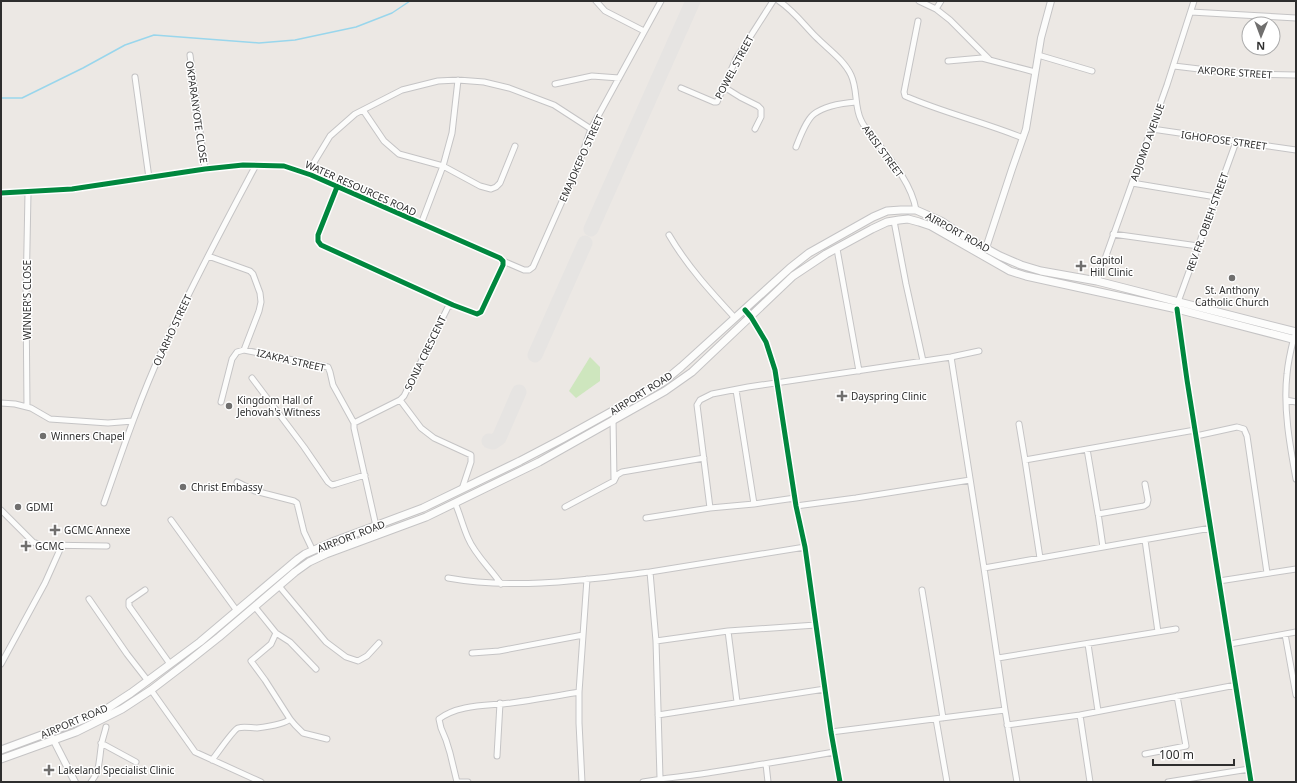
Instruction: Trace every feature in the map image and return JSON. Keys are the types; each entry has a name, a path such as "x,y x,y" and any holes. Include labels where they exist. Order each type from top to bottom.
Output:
{"main road":[{"name":"AIRPORT ROAD","path":"1,750 82,720 131,693 200,642 298,559 313,550 423,508 562,439 662,382 745,310 790,268 809,253 873,217 887,212 916,210 941,221 986,248 1021,265 1041,271 1097,281 1295,340"},
{"name":"AIRPORT ROAD","path":"1,759 76,732 122,709 151,690 185,664 309,562 326,554 426,517 539,462 665,391 692,372 793,276 872,229 894,221 908,219 931,226 992,262 1020,274 1178,305 1296,332"},
{"path":"1286,338 1287,330"},
{"path":"562,439 567,446"},
{"path":"180,657 185,664"}],"street":[{"path":"596,1 605,10 644,31"},
{"name":"EMAJOKEPO STREET","path":"503,261 524,270 529,270 532,267 579,163 591,129 661,1"},
{"name":"POWEL STREET","path":"681,88 717,102 739,54 773,1"},
{"name":"ARISI STREET","path":"779,1 788,7 841,61 851,74 856,87 856,102 861,120 908,186 915,200 916,210"},
{"path":"788,7 792,1"},
{"path":"919,1 936,9 950,20 988,59"},
{"path":"936,9 941,1"},
{"path":"986,248 1026,129 1041,38 1051,1"},
{"name":"ADJOMO AVENUE","path":"1097,281 1174,66 1194,1"},
{"path":"1191,12 1296,18"},
{"path":"918,21 904,92 905,96 932,107 1001,129 1023,138"},
{"name":"OKPARANYOTE CLOSE","path":"190,55 205,169"},
{"path":"1038,55 1092,71"},
{"path":"948,61 982,58 1036,72"},
{"name":"AKPORE STREET","path":"1174,66 1241,74 1296,76"},
{"path":"555,84 592,76 619,78"},
{"path":"135,77 149,178"},
{"path":"307,174 330,136 355,114 402,90 438,81 458,80 484,82 509,88 554,105 591,129"},
{"path":"421,224 443,166 452,133 458,80"},
{"path":"724,87 761,109 761,117 756,129"},
{"path":"796,147 813,114 836,104 856,102"},
{"path":"363,110 384,140 399,154 443,166 480,186 491,189 500,183 515,146"},
{"name":"IGHOFOSE STREET","path":"1152,129 1296,150"},
{"name":"REV FR. OBIEH STREET","path":"1178,305 1236,142"},
{"name":"WATER RESOURCES ROAD","path":"1,193 28,193 72,189 243,164 284,166 337,187 500,258 503,261"},
{"name":"OLARHO STREET","path":"104,504 133,421 162,349 256,164"},
{"path":"1132,183 1216,197"},
{"path":"337,187 318,235 318,241 321,245 453,305 477,314 481,312 500,272 503,261"},
{"name":"WINNER'S CLOSE","path":"27,407 26,297 28,193"},
{"path":"894,221 906,284 924,361"},
{"path":"1113,234 1198,246"},
{"path":"669,235 678,251 700,279 735,318"},
{"path":"837,249 859,371"},
{"path":"208,256 250,271 254,274 260,293 261,302 244,350"},
{"name":"SONIA CRESCENT","path":"354,423 400,400 404,396 448,307 453,305"},
{"path":"1178,305 1187,380 1251,782"},
{"path":"745,310 766,342 775,370 796,506 805,546 831,732 840,782"},
{"path":"1296,332 1287,374 1286,400 1290,443 1296,479"},
{"name":"IZAKPA STREET","path":"221,402 232,359 237,352 244,350 328,367 333,385 354,423 364,476 376,526"},
{"path":"710,508 697,405 700,400 712,394 951,357 979,351"},
{"path":"951,357 1017,782"},
{"path":"252,378 304,447 328,482 332,485 364,476"},
{"path":"736,390 754,504"},
{"path":"400,400 421,428 434,438 471,455 471,462 462,489"},
{"path":"1286,400 1296,402"},
{"path":"1,403 15,404 31,408 50,419 108,423 133,421"},
{"path":"613,419 614,481"},
{"path":"1019,424 1040,558"},
{"path":"1025,460 1087,449 1237,427 1244,429 1247,436 1267,573"},
{"path":"1087,449 1098,514 1144,506 1147,504 1148,500 1145,484"},
{"path":"565,507 614,481 617,475 622,472 704,458"},
{"path":"796,506 970,480"},
{"path":"237,482 255,491 297,503 304,532 313,550"},
{"path":"646,518 710,508 795,498"},
{"path":"455,502 468,539 501,584"},
{"path":"1097,508 1103,547"},
{"path":"1,510 33,542 41,545 107,546"},
{"path":"171,520 237,611"},
{"path":"984,568 1210,528"},
{"path":"1145,540 1158,632"},
{"path":"1,664 45,583 62,545"},
{"path":"448,578 501,584 587,579 650,572 805,546"},
{"path":"1219,581 1296,568"},
{"path":"650,572 656,641 660,778"},
{"path":"582,782 579,692 587,579"},
{"path":"279,586 326,642 346,658 358,661 367,656 379,643"},
{"path":"145,590 129,602 129,606 170,664"},
{"path":"922,590 943,718"},
{"path":"90,599 127,654 148,681"},
{"path":"255,607 276,633 290,642 316,669"},
{"path":"656,641 728,631 816,625"},
{"path":"998,658 1176,629"},
{"path":"728,631 737,702"},
{"path":"1230,644 1296,632"},
{"path":"276,633 271,644 251,661 290,719 303,733 327,739"},
{"path":"1285,634 1296,695"},
{"path":"472,653 499,650 583,635"},
{"path":"1088,644 1098,711"},
{"path":"1007,725 1080,715 1236,685"},
{"path":"658,715 825,689"},
{"path":"151,690 195,752 261,782"},
{"path":"468,782 457,782 450,753 439,719 444,715 473,706 511,703 579,692"},
{"path":"1145,754 1186,746 1178,696"},
{"path":"497,756 500,703"},
{"path":"831,732 1005,710"},
{"path":"1080,715 1090,782"},
{"path":"212,760 236,728 256,728 281,724 289,721 290,719"},
{"path":"936,719 947,782"},
{"path":"91,782 95,777 98,767 101,743 106,727"},
{"path":"54,739 75,782"},
{"path":"101,743 136,762"},
{"path":"643,782 660,778 682,779 834,752"},
{"path":"766,764 768,782"},
{"path":"1168,782 1250,769"}],"green space":[{"path":"590,357 600,367 600,381 576,398 569,391"}],"waterway":[{"path":"1,98 22,98 83,68 125,45 154,35 259,43 295,40 356,27 392,13 410,1"}],"taxiway":[{"path":"591,229 693,1"},
{"path":"535,355 585,243"},
{"path":"489,441 493,442 499,438 519,392"}],"cycle path":[{"path":"1,193 72,189 205,169 243,165 284,166 311,175 500,258 503,261 503,265 481,312 477,314 453,305 321,245 318,241 318,235 337,187"},
{"path":"1177,309 1251,782"},
{"path":"745,310 766,342 775,370 796,506 805,547 831,732 840,782"}],"place":[{"name":"Capitol Hill Clinic","path":"1081,266"},
{"name":"St. Anthony Catholic Church","path":"1232,278"},
{"name":"Dayspring Clinic","path":"842,396"},
{"name":"Kingdom Hall of Jehovah's Witness","path":"229,406"},
{"name":"Winners Chapel","path":"43,436"},
{"name":"Christ Embassy","path":"183,487"},
{"name":"GDMI","path":"18,507"},
{"name":"GCMC Annexe","path":"55,530"},
{"name":"GCMC","path":"26,546"},
{"name":"Lakeland Specialist Clinic","path":"49,770"}]}
